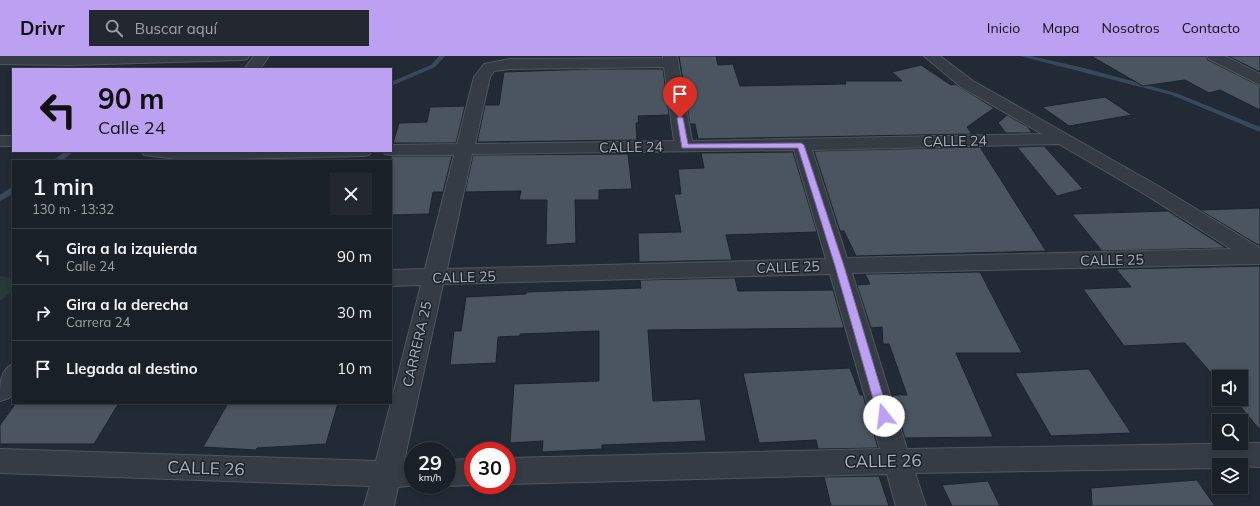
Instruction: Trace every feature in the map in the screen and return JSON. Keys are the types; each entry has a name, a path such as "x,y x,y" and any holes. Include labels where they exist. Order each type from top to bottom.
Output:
{"street":[{"path":"0,58 71,60 242,56"},
{"path":"253,68 262,56"},
{"path":"931,56 967,84 1154,191 1259,257"},
{"path":"1214,56 1260,80"},
{"path":"671,59 684,147"},
{"name":"CARRERA 25","path":"380,506 386,474 433,278 466,149 482,76 489,67 510,64 671,59"},
{"name":"CALLE 24","path":"392,150 684,147 1063,139"},
{"path":"0,141 12,141"},
{"path":"801,145 911,506"},
{"path":"157,152 185,156 327,152"},
{"name":"CALLE 25","path":"392,278 1259,257"},
{"path":"0,391 12,375"},
{"name":"CALLE 26","path":"516,471 897,461 1260,455"},
{"name":"CALLE 26","path":"0,460 404,474"}],"shaded area":[{"path":"0,276 12,278 12,291 0,301"}],"building":[{"path":"679,56 716,56 718,65 733,64 740,86 846,84 845,81 902,81 892,72 921,65 951,85 955,84 994,108 967,127 972,134 698,139 695,124 690,124"},
{"path":"1091,56 1206,56 1208,60 1260,86 1260,110 1220,90 1209,93 1185,80 1143,86"},
{"path":"1228,56 1260,56 1260,72"},
{"path":"590,69 663,69 669,115 638,116 639,123 636,123 637,140 477,142 485,105 499,105 504,72"},
{"path":"1105,97 1132,115 1069,126 1042,107"},
{"path":"465,106 456,143 393,143 399,123 427,122 430,107"},
{"path":"1007,115 1028,127 1032,133 1006,133 998,123"},
{"path":"1044,146 1083,189 1057,196 1017,147"},
{"path":"980,147 1046,251 856,256 844,231 840,231 814,151"},
{"path":"793,152 817,232 726,235 732,260 639,262 638,233 681,232 674,194 681,194 678,169 704,168 701,153"},
{"path":"628,154 632,189 599,190 599,200 575,200 576,243 546,245 547,200 519,200 521,191 465,192 473,155"},
{"path":"391,156 452,156 443,192 433,192 429,214 392,215"},
{"path":"1260,208 1260,246 1200,210"},
{"path":"1168,211 1226,248 1102,251 1072,214"},
{"path":"1260,266 1260,430 1240,406 1248,406 1248,370 1212,370 1212,374 1185,343 1124,346 1083,289 1131,287 1116,269"},
{"path":"980,272 1022,353 956,353 993,437 905,438 892,395 907,395 889,344 883,344 882,327 871,328 857,285 870,284 865,274"},
{"path":"735,278 738,291 833,290 844,328 648,330 653,401 700,399 706,441 602,445 602,449 542,452 543,441 510,442 514,384 599,381 599,331 520,334 520,336 498,337 496,363 450,365 454,331 461,331 466,297 526,294 526,292 641,288 640,280"},
{"path":"850,368 860,395 863,395 878,448 818,449 816,440 759,443 743,373"},
{"path":"1089,369 1131,433 1051,436 1015,373"},
{"path":"15,404 118,404 94,444 0,444 0,425"},
{"path":"227,404 338,404 326,444 257,448 256,450 203,447"},
{"path":"879,476 889,506 831,506 824,477"},
{"path":"1197,480 1215,506 1092,506 1091,488"},
{"path":"988,481 1000,506 952,506 942,485"}],"waterway":[{"path":"392,84 433,66 442,56"},
{"path":"1023,56 1084,70 1174,94 1260,130"},
{"path":"58,160 70,152"},
{"path":"0,199 12,191"}],"route":[{"path":"680,118 684,147 801,145 884,416"}]}
